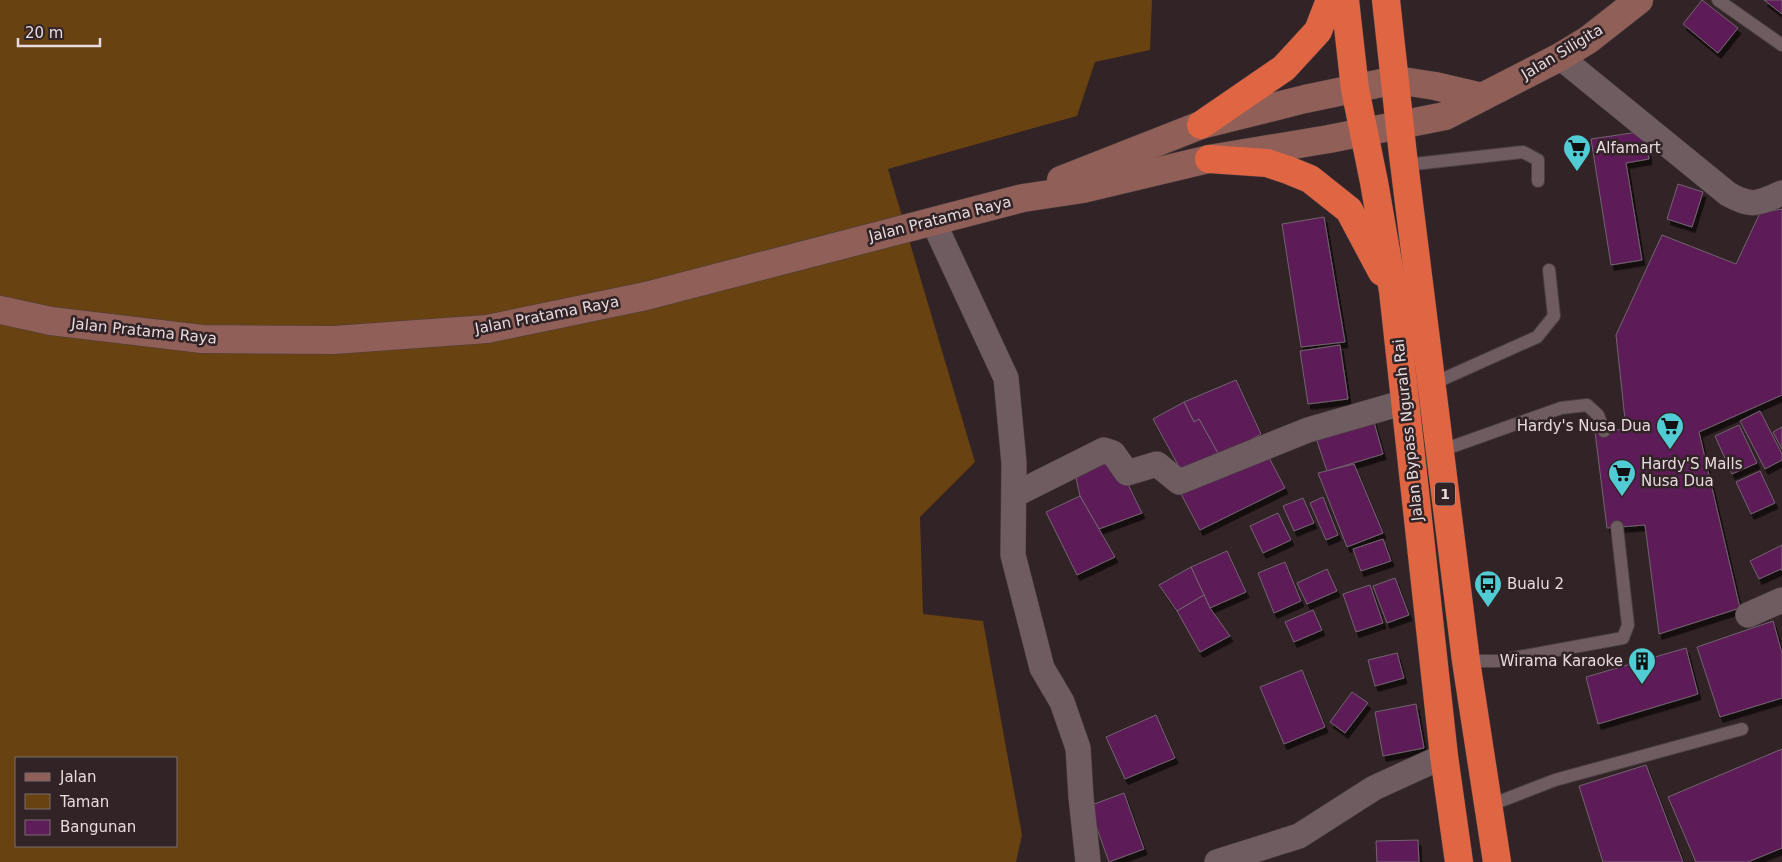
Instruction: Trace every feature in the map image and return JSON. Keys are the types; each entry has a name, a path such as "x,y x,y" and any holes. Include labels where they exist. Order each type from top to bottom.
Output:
{"highway":[{"path":"1201,125 1284,68 1318,31 1330,0"},
{"name":"Jalan Bypass Ngurah Rai","path":"1345,0 1355,89 1374,182 1392,290 1444,756 1458,862"},
{"name":"Jalan Bypass Ngurah Rai","path":"1386,0 1466,661 1497,862"},
{"path":"1209,159 1267,163 1310,179 1349,210 1392,290"}],"main road":[{"name":"Jalan Siligita","path":"1401,126 1445,116 1560,57 1588,40 1639,0"},
{"name":"Jalan Pratama Raya","path":"1023,198 1080,172 1201,125 1306,99 1396,80"},
{"path":"1396,80 1435,86 1482,97"},
{"name":"Jalan Pratama Raya","path":"0,310 51,321 202,339 334,340 487,329 646,296 1023,198 1083,189 1209,159 1283,148 1401,126"}],"street":[{"path":"1560,57 1728,194 1742,201 1757,204 1782,193"},
{"path":"933,221 1006,378 1014,453 1013,555 1042,668 1062,702 1078,748 1088,862"},
{"path":"1014,495 1104,450 1113,453 1126,473 1157,464 1178,482 1308,430 1405,402"},
{"path":"1748,615 1782,600"},
{"path":"1217,862 1299,836 1374,788 1444,756"}],"lane":[{"path":"1718,0 1782,44"},
{"path":"1405,165 1523,152 1538,160 1538,181"},
{"path":"1432,384 1537,337 1554,316 1548,270"},
{"path":"1440,452 1562,408 1587,405 1598,415 1604,431"},
{"path":"1466,661 1497,661 1623,638 1628,625 1617,527"},
{"path":"1488,806 1555,780 1742,729"}],"green space":[{"path":"0,0 1152,0 1150,50 1095,62 1077,116 888,169 975,462 920,517 923,614 983,621 1022,835 1016,862 0,862"}],"building":[{"path":"1702,0 1738,28 1718,53 1683,24"},
{"path":"1764,0 1782,0 1782,14"},
{"path":"1645,131 1649,159 1626,163 1642,260 1611,265 1591,139"},
{"path":"1678,184 1703,192 1692,227 1667,219"},
{"path":"1782,209 1782,395 1699,432 1740,608 1659,634 1645,525 1607,528 1595,432 1626,429 1616,335 1662,235 1736,264 1760,213"},
{"path":"1324,217 1345,342 1301,347 1282,224"},
{"path":"1340,345 1348,399 1308,404 1300,351"},
{"path":"1236,380 1261,434 1220,457 1199,419 1194,422 1184,402"},
{"path":"1184,402 1194,422 1199,419 1220,457 1184,476 1153,419"},
{"path":"1760,411 1782,454 1782,460 1765,469 1740,421"},
{"path":"1372,415 1383,454 1327,471 1315,435"},
{"path":"1739,425 1757,463 1732,474 1715,436"},
{"path":"1782,427 1782,449 1773,432"},
{"path":"1266,452 1285,488 1200,530 1179,490"},
{"path":"1115,461 1142,513 1099,529 1080,496 1075,473"},
{"path":"1354,464 1383,533 1347,547 1318,473"},
{"path":"1760,471 1775,503 1751,514 1736,482"},
{"path":"1080,496 1115,557 1077,575 1046,512"},
{"path":"1323,497 1338,535 1326,540 1310,503"},
{"path":"1303,498 1314,523 1294,531 1283,506"},
{"path":"1278,513 1291,540 1263,553 1250,526"},
{"path":"1383,539 1391,561 1361,571 1353,549"},
{"path":"1782,545 1782,571 1781,569 1759,579 1750,561"},
{"path":"1227,551 1246,592 1210,608 1191,567"},
{"path":"1285,562 1301,601 1274,613 1258,573"},
{"path":"1191,567 1204,595 1177,611 1159,585"},
{"path":"1327,569 1337,591 1307,604 1297,583"},
{"path":"1395,578 1409,615 1387,623 1373,586"},
{"path":"1370,585 1383,623 1356,632 1343,594"},
{"path":"1204,595 1210,608 1230,636 1200,652 1177,611"},
{"path":"1313,610 1322,630 1294,642 1285,622"},
{"path":"1773,621 1782,653 1782,698 1720,717 1697,647"},
{"name":"Wirama Karaoke","path":"1686,648 1698,694 1598,724 1586,677"},
{"path":"1397,653 1404,678 1375,686 1368,660"},
{"path":"1302,670 1325,727 1284,744 1260,687"},
{"path":"1352,692 1368,703 1345,733 1330,722"},
{"path":"1416,704 1424,748 1383,756 1375,712"},
{"path":"1156,715 1175,758 1125,779 1106,737"},
{"path":"1782,749 1782,848 1748,862 1696,862 1668,797"},
{"path":"1646,765 1683,862 1603,862 1579,786"},
{"path":"1124,793 1144,849 1109,862 1089,806"},
{"path":"1418,840 1419,862 1377,862 1376,841"}],"place":[{"name":"Alfamart","path":"1577,172"},
{"name":"Hardy's Nusa Dua","path":"1670,450"},
{"name":"Hardy'S Malls Nusa Dua","path":"1622,497"},
{"name":"Bualu 2","path":"1488,608"},
{"name":"Wirama Karaoke","path":"1642,685"}]}
